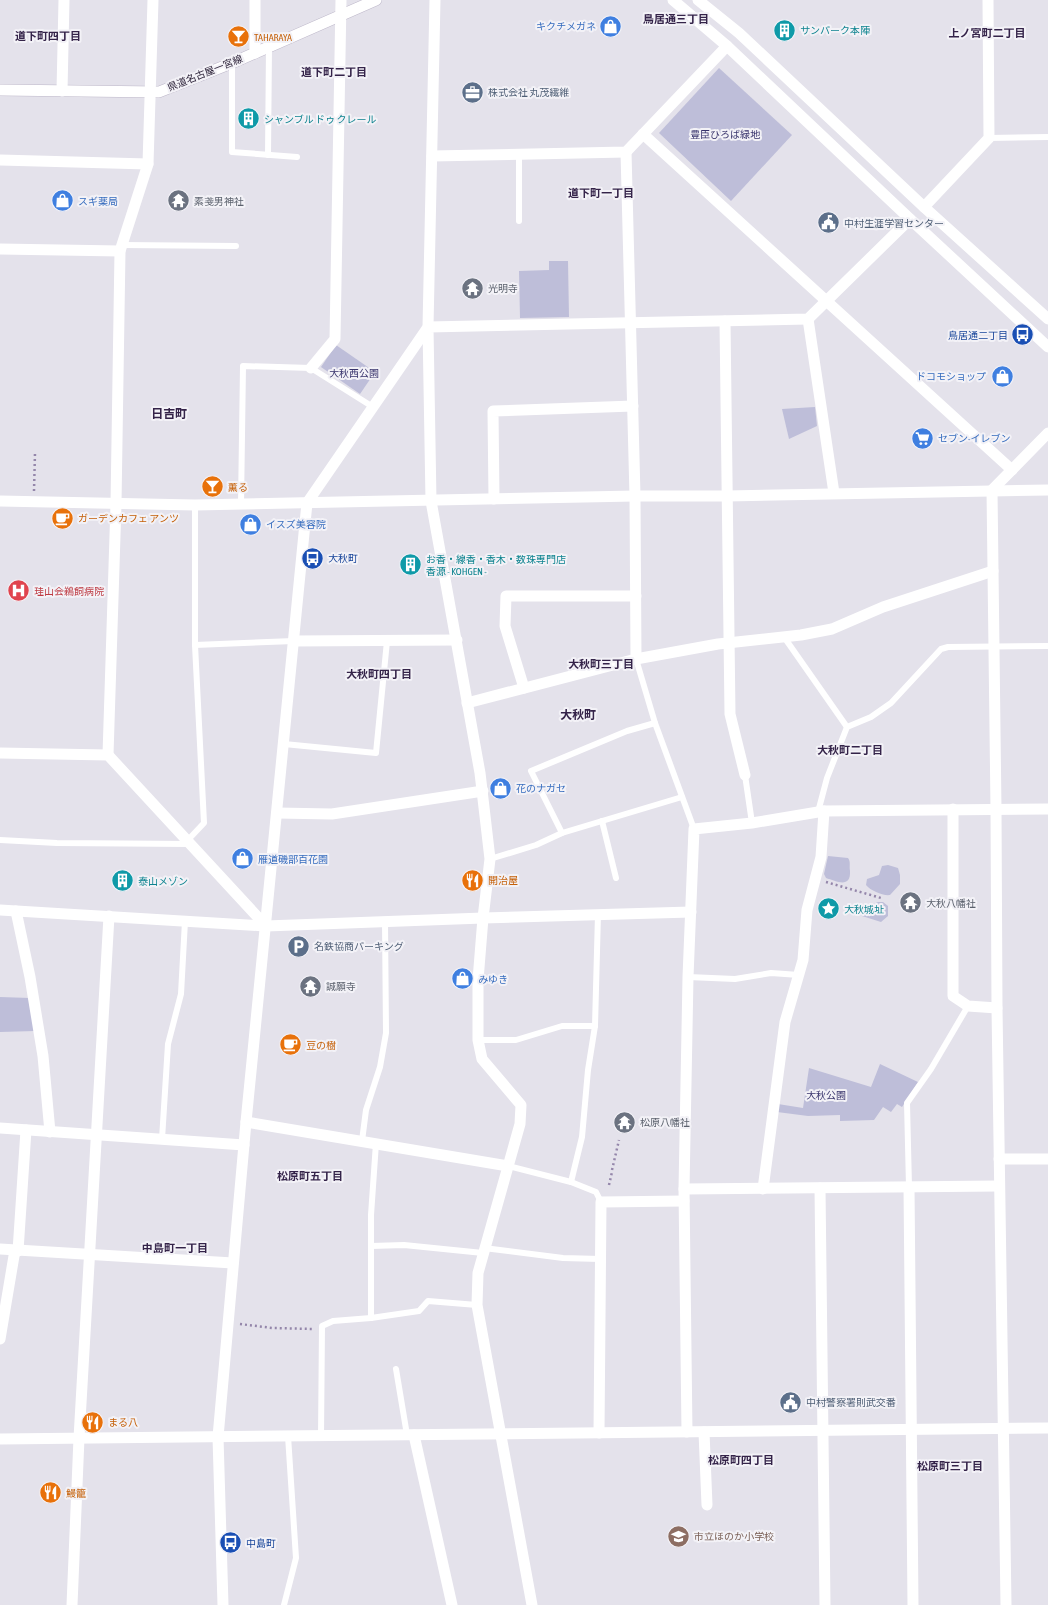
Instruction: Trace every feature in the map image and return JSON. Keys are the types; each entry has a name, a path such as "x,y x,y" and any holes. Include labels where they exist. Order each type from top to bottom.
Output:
{"street":[{"path":"62,91 64,0"},
{"path":"153,0 148,164 121,248 116,504 108,755 266,926"},
{"path":"255,0 255,53"},
{"path":"311,368 335,339 341,0"},
{"name":"県道名古屋一宮線","path":"0,90 159,92 232,63 376,0"},
{"path":"435,0 428,327 430,501 483,791 490,859 482,918 478,980 478,1040 482,1059 521,1105 520,1124 478,1272 477,1305 502,1434 532,1605"},
{"path":"673,0 727,46 1048,347"},
{"path":"698,0 739,33 924,207 1048,319"},
{"path":"924,207 989,138 988,0"},
{"path":"636,660 635,496 626,152 727,46"},
{"path":"643,134 1012,470"},
{"path":"432,156 626,152"},
{"path":"0,160 148,164"},
{"path":"428,327 808,319 910,219"},
{"path":"0,249 121,248"},
{"path":"808,319 834,493"},
{"path":"725,321 730,714 745,775"},
{"path":"224,1605 218,1437 246,1122 307,503 428,327"},
{"path":"494,499 493,411 633,406"},
{"path":"1006,1605 999,1186 992,490 1048,433"},
{"path":"0,501 195,505 635,496 727,496 1048,490"},
{"path":"467,703 636,660 729,643 784,637 832,629 883,608 993,571"},
{"path":"524,688 505,626 506,596 636,596"},
{"path":"294,641 456,640"},
{"path":"0,753 108,755"},
{"path":"277,813 332,814 483,791"},
{"path":"954,809 953,996 968,1006 997,1008"},
{"path":"687,1432 684,1189 688,977 694,829 752,823 821,811 1048,809"},
{"path":"762,1189 785,1022 803,960 807,910 821,857 821,811"},
{"path":"0,910 266,926 691,912"},
{"path":"16,911 30,978 43,1056 50,1132"},
{"path":"72,1605 79,1438 109,916"},
{"path":"246,1122 508,1166"},
{"path":"0,1128 244,1144"},
{"path":"0,1339 17,1250 26,1130"},
{"path":"999,1160 1048,1159"},
{"path":"684,1189 999,1186"},
{"path":"908,1187 913,1605"},
{"path":"820,1188 825,1605"},
{"path":"599,1433 601,1202 684,1202"},
{"path":"0,1250 233,1263"},
{"path":"0,1438 1048,1428"},
{"path":"704,1432 707,1505"},
{"path":"410,1435 452,1605"}],"lane":[{"path":"268,155 269,47"},
{"path":"232,63 232,152 297,157"},
{"path":"989,138 1048,137"},
{"path":"518,154 519,221"},
{"path":"121,248 236,246"},
{"path":"241,504 243,366 311,368 373,407"},
{"path":"0,840 57,843 189,842 204,823 195,645 195,505"},
{"path":"784,637 847,727"},
{"path":"195,645 294,641"},
{"path":"284,744 376,753 387,641"},
{"path":"821,811 827,778 847,727 871,717 891,703 941,649 948,647 1048,646"},
{"path":"636,660 655,723 694,829"},
{"path":"562,833 531,771 627,731 655,723"},
{"path":"745,775 752,823"},
{"path":"490,859 536,845 562,833 682,796"},
{"path":"602,821 616,878"},
{"path":"571,1182 582,1137 588,1070 595,1026 598,914"},
{"path":"162,1139 168,1044 181,994 185,921"},
{"path":"362,1141 366,1110 380,1066 386,1033 385,922"},
{"path":"688,977 735,979 771,972 799,975"},
{"path":"908,1187 907,1103 931,1069 968,1006"},
{"path":"478,1040 516,1040 562,1026 595,1026"},
{"path":"371,1318 371,1214 376,1143"},
{"path":"508,1166 571,1182 596,1192 601,1202"},
{"path":"371,1246 404,1245 563,1258 600,1259"},
{"path":"321,1436 322,1326 333,1321 371,1318 419,1311 428,1300 477,1305"},
{"path":"396,1369 410,1435"},
{"path":"284,1605 296,1558 288,1436"}],"path":[{"path":"34,502 35,453"},
{"path":"815,878 881,898"},
{"path":"609,1185 619,1140"},
{"path":"227,1323 272,1328 322,1329"}],"green space":[{"name":"豊臣ひろば緑地","path":"719,68 792,135 731,201 659,133"},
{"path":"549,261 568,261 569,317 520,318 519,271 549,270"},
{"name":"大秋西公園","path":"336,345 375,372 360,394 321,367"},
{"path":"815,407 817,426 789,439 782,409"},
{"path":"828,856 848,858 850,863 850,877 848,880 845,882 838,882 826,878 824,874"},
{"path":"888,865 898,868 900,875 900,884 890,895 881,894 866,885 867,879 879,875 882,866"},
{"path":"878,902 883,902 888,906 888,916 881,922 862,916 859,911 862,908"},
{"path":"0,997 30,998 35,1031 0,1032"},
{"name":"大秋公園","path":"880,1064 918,1082 902,1107 897,1104 891,1112 883,1107 874,1120 840,1121 840,1115 808,1116 777,1112 778,1104 803,1108 809,1068 871,1087"}],"place":[{"name":"キクチメガネ","path":"611,26"},
{"name":"サンパーク本陣","path":"784,30"},
{"name":"TAHARAYA","path":"238,37"},
{"name":"株式会社 丸茂繊維","path":"472,92"},
{"name":"シャンブル ドゥ クレール","path":"248,119"},
{"name":"スギ薬局","path":"62,201"},
{"name":"素戔男神社","path":"179,201"},
{"name":"中村生涯学習センター","path":"829,223"},
{"name":"光明寺","path":"472,288"},
{"name":"鳥居通二丁目","path":"1023,335"},
{"name":"ドコモショップ","path":"1002,376"},
{"name":"セブン-イレブン","path":"923,438"},
{"name":"薫る","path":"212,487"},
{"name":"ガーデンカフェ アンツ","path":"62,518"},
{"name":"イスズ美容院","path":"250,524"},
{"name":"大秋町","path":"313,558"},
{"name":"お香・線香・香木・数珠専門店 香源 - KOHGEN -","path":"410,565"},
{"name":"珪山会鵜飼病院","path":"18,591"},
{"name":"花のナガセ","path":"500,788"},
{"name":"雁道磯部百花園","path":"243,859"},
{"name":"開治屋","path":"472,880"},
{"name":"泰山メゾン","path":"123,881"},
{"name":"大秋八幡社","path":"911,903"},
{"name":"大秋城址","path":"829,909"},
{"name":"名鉄協商パーキング","path":"298,946"},
{"name":"みゆき","path":"463,979"},
{"name":"誠願寺","path":"310,986"},
{"name":"豆の樹","path":"291,1045"},
{"name":"松原八幡社","path":"625,1122"},
{"name":"中村警察署則武交番","path":"790,1402"},
{"name":"まる八","path":"92,1422"},
{"name":"鰻籠","path":"50,1493"},
{"name":"市立ほのか小学校","path":"679,1536"},
{"name":"中島町","path":"231,1543"}],"district":[{"name":"鳥居通三丁目","path":"676,19"},
{"name":"上ノ宮町二丁目","path":"987,33"},
{"name":"道下町四丁目","path":"48,36"},
{"name":"道下町二丁目","path":"334,72"},
{"name":"道下町一丁目","path":"601,193"},
{"name":"日吉町","path":"169,414"},
{"name":"大秋町三丁目","path":"601,664"},
{"name":"大秋町四丁目","path":"379,674"},
{"name":"大秋町","path":"578,715"},
{"name":"大秋町二丁目","path":"850,750"},
{"name":"松原町五丁目","path":"310,1176"},
{"name":"中島町一丁目","path":"175,1248"},
{"name":"松原町四丁目","path":"741,1460"},
{"name":"松原町三丁目","path":"950,1466"}]}
